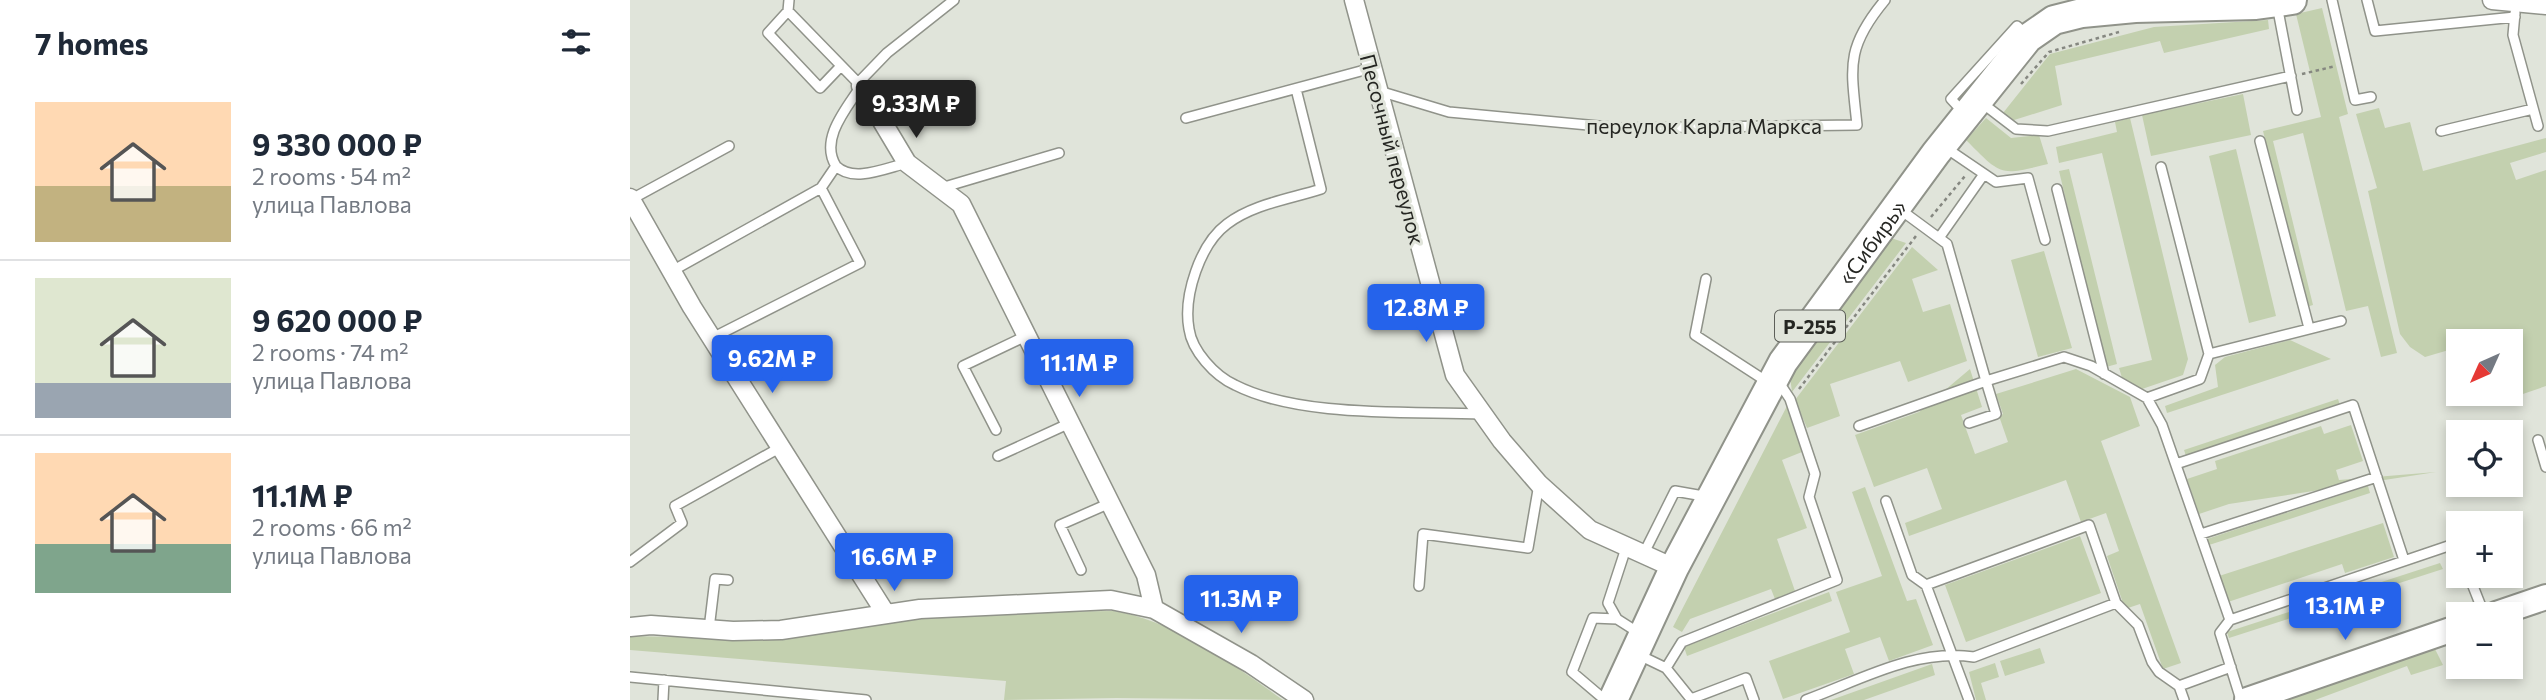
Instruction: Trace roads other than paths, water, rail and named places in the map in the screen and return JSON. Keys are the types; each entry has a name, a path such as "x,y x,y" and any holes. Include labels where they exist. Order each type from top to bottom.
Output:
{"highway":[{"name":"«Сибирь»","path":"1613,700 1674,568 1773,380 1942,145 2028,38 2077,4 2284,1"}],"main road":[{"path":"2523,605 2546,597"},
{"path":"2247,700 2446,631"}],"street":[{"name":"Песочный переулок","path":"1353,0 1455,375 1482,414 1539,484 1590,530 1674,568"},
{"path":"2492,0 2516,7 2546,5"},
{"path":"859,85 907,163 961,204 1146,575 1154,609"},
{"path":"630,199 712,338 886,614"},
{"path":"630,627 651,625 781,630 920,609 1111,600 1154,609 1251,664 1304,700"}],"lane":[{"path":"789,0 788,11 768,33 820,88 841,66"},
{"path":"907,163 862,174 847,173 836,166 830,150 833,134 859,85 887,53 954,0"},
{"name":"переулок Карла Маркса","path":"1378,90 1450,112 1620,128 1857,125 1851,63 1866,24 1885,0"},
{"path":"2332,0 2355,100 2371,97"},
{"path":"2367,0 2375,31 2516,7 2513,35 2538,126"},
{"path":"2284,1 2297,110"},
{"path":"788,11 859,85"},
{"path":"1186,118 1372,68"},
{"path":"1972,107 2016,129 2048,131 2291,76"},
{"path":"1296,89 1321,189 1249,211 1212,237 1194,280 1188,317 1189,332 1200,355 1220,375 1235,385 1271,398 1320,407 1482,414"},
{"path":"2441,131 2533,109"},
{"path":"2260,141 2309,328"},
{"path":"630,199 729,145"},
{"path":"1942,145 1996,182 2028,178 2045,240"},
{"path":"940,188 1059,153"},
{"path":"672,271 821,188 836,166"},
{"path":"2147,398 2200,379 2209,354 2161,167"},
{"path":"1939,238 1984,174"},
{"path":"712,338 860,263 821,188"},
{"path":"2057,189 2104,374"},
{"path":"1898,208 1947,244 1996,414 1969,423"},
{"path":"1665,668 1682,642 1837,580 1809,497 1815,474 1790,399 1773,380 1695,335 1706,279"},
{"path":"2209,354 2341,321"},
{"path":"996,430 963,366 1026,335"},
{"path":"1859,426 1986,381 2064,357 2104,374 2147,398 2162,425 2230,620"},
{"path":"2176,464 2353,405 2404,560"},
{"path":"998,456 1070,423"},
{"path":"2538,440 2546,467"},
{"path":"630,562 681,523 675,506 781,447"},
{"path":"2201,534 2377,477"},
{"path":"1419,586 1423,534 1528,548 1539,484"},
{"path":"1644,553 1675,491 1710,497"},
{"path":"1886,501 1912,575 1926,586 1969,700"},
{"path":"1081,570 1060,525 1110,503"},
{"path":"1926,586 2089,525 2116,603 2138,625 2159,672 2179,686 2183,700"},
{"path":"1628,545 1608,603 1617,620 1665,668 1691,699 1746,678 1754,700"},
{"path":"2241,700 2220,632 2230,620 2446,546"},
{"path":"709,629 715,579 728,580"},
{"path":"1806,700 1926,656 1951,653 1974,657 2116,603"},
{"path":"1605,700 1572,672 1593,618 1617,620"},
{"path":"2179,686 2231,667"},
{"path":"630,677 866,700"},
{"path":"663,700 664,680"}]}
